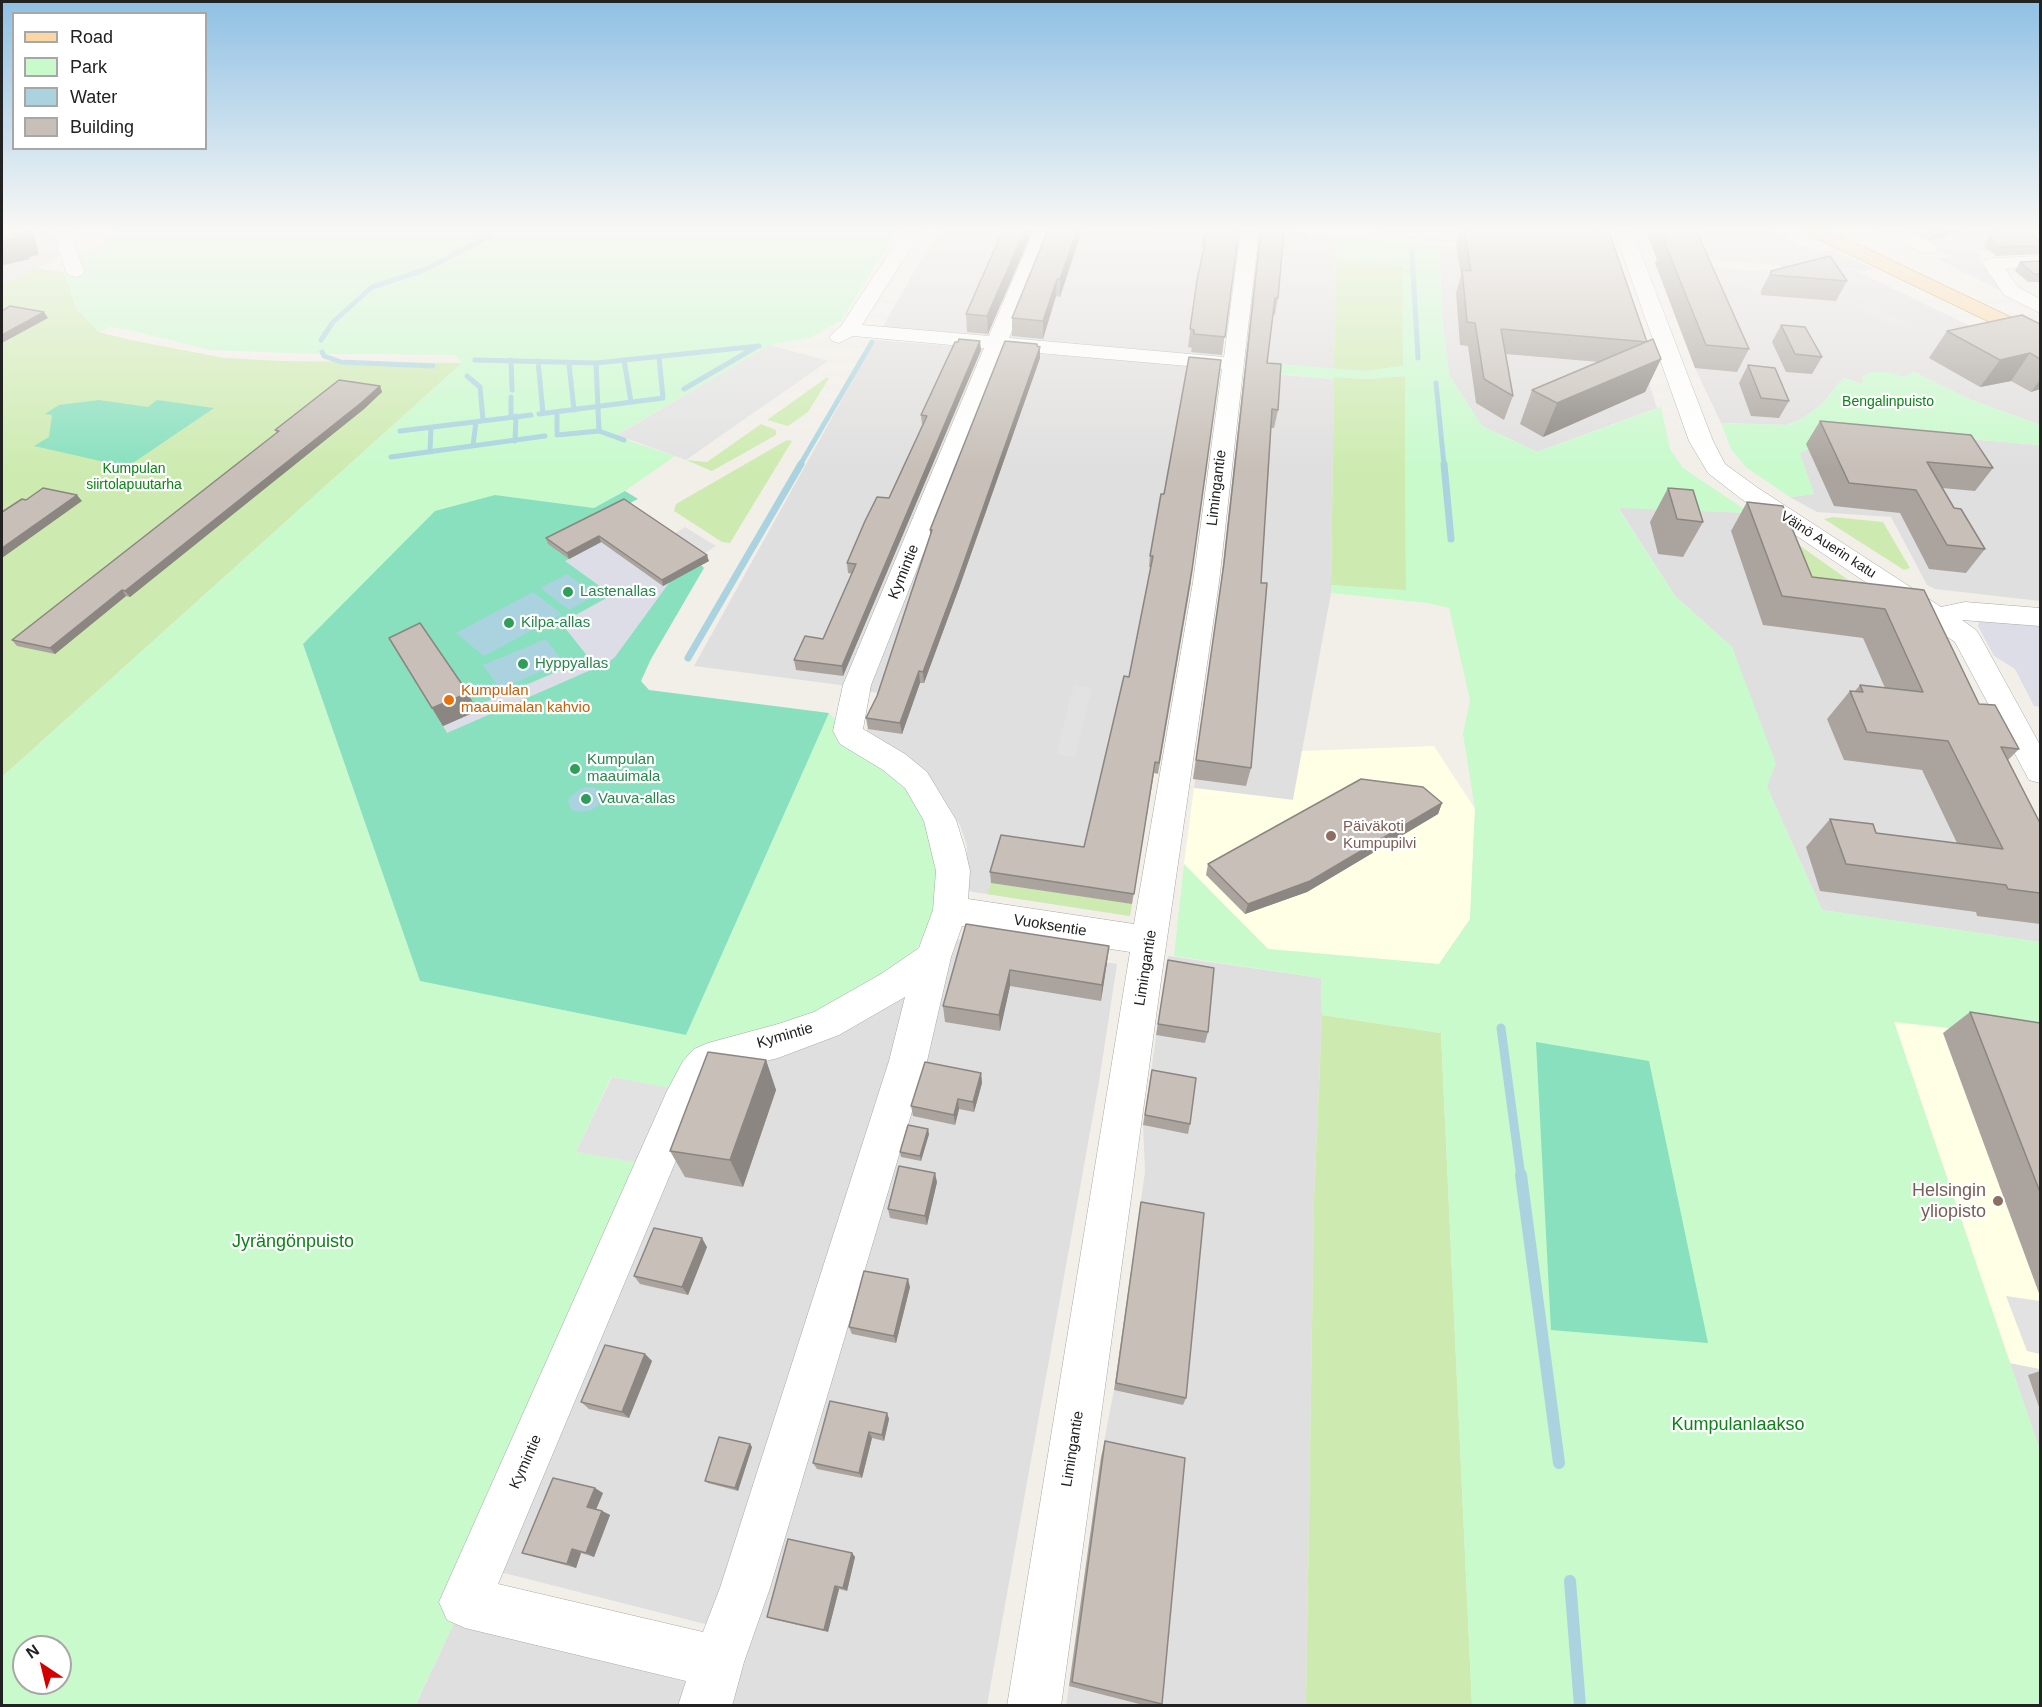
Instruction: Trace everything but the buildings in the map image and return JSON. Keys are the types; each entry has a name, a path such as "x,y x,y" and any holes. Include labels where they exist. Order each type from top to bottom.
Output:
{"main road":[{"path":"1979,310 2040,339"},
{"path":"2025,310 2040,317"}],"street":[{"path":"860,310 844,333 998,343 1232,364"},
{"name":"Kymintie","path":"718,1662 465,1602 686,1091 697,1073 707,1061 721,1055 778,1041 826,1024 894,985 933,957 950,910 953,871 940,820 916,780 894,762 851,736 848,731 857,685 1011,310"},
{"name":"Limingantie","path":"1034,1706 1149,941 1206,582 1239,310"},
{"name":"Väinö Auerin katu","path":"1648,310 1701,441 1716,468 1749,493 1940,616 1966,636 2040,771"},
{"path":"1940,616 1965,611 2040,617"},
{"name":"Vuoksentie","path":"950,910 1149,941"},
{"path":"705,1706 718,1662 745,1588 905,1072 933,957"}],"shaded area":[{"path":"892,310 999,310 987,338 882,328"},
{"path":"1019,310 1229,310 1221,359 1007,339"},
{"path":"1250,310 1335,310 1334,369 1243,361"},
{"path":"1442,310 1577,310 1636,343 1657,408 1537,452 1482,426 1449,375"},
{"path":"1673,310 1937,310 2040,360 2040,425 1969,399 1914,372 1904,377 1876,372 1862,377 1864,384 1843,378 1823,403 1802,419 1786,425 1721,423 1695,368"},
{"path":"1861,310 1881,310 1916,326 1904,330"},
{"path":"875,340 991,349 848,686 694,666"},
{"path":"770,345 828,361 686,460 617,435"},
{"path":"1006,351 1220,368 1130,916 967,891 967,846 960,825 939,793 862,741 883,693 868,692 886,640"},
{"path":"1244,372 1334,379 1331,593 1293,800 1194,788 1221,597"},
{"path":"1850,429 2040,445 2040,601 1935,589 1927,585 1891,517 1817,512 1790,497 1814,494 1799,453"},
{"path":"1618,507 1750,513 1799,545 1792,545 1867,603 2040,856 2040,942 1822,910 1767,787 1732,647 1675,596"},
{"path":"685,527 716,546 705,553 674,534"},
{"path":"602,542 669,583 615,657 609,662 447,733 443,726 477,711 474,707 589,658 561,623 612,595 565,561"},
{"path":"1985,619 2040,626 2040,707 2034,706 2015,669 1994,656 1978,626 1979,622"},
{"path":"1074,685 1092,688 1075,757 1056,754"},
{"name":"Päiväkoti Kumpupilvi","path":"1434,746 1475,809 1470,919 1439,964 1268,949 1184,864 1194,788 1293,800 1302,751"},
{"path":"955,939 1117,964 1099,1082 987,1705 729,1706"},
{"path":"1168,956 1321,978 1322,1015 1314,1201 1306,1705 1066,1706 1101,1457 1114,1390 1145,1172 1143,1125"},
{"path":"912,985 906,1034 713,1626 500,1572 658,1197 717,1069"},
{"name":"Helsingin yliopisto","path":"1894,1021 2040,1038 2040,1369 2010,1363"},
{"path":"612,1077 676,1089 645,1164 576,1152"},
{"path":"2006,1296 2040,1301 2040,1354 2027,1351"},
{"path":"2010,1363 2040,1369 2040,1451"},
{"path":"454,1623 687,1682 680,1705 415,1706"}],"green space":[{"name":"Kumpulan siirtolapuutarha","path":"2,310 78,310 99,332 224,358 462,363 2,777"},
{"name":"Jyrängönpuisto","path":"78,310 848,310 841,321 810,338 770,345 618,434 632,442 675,456 625,491 594,508 495,495 303,644 420,981 686,1035 829,713 916,800 940,849 938,905 911,961 676,1089 611,1077 576,1152 645,1164 454,1623 415,1705 2,1706 2,777 462,363 455,355 314,354 211,350 111,327 99,332"},
{"path":"1335,310 1408,310 1410,365 1366,371 1334,369"},
{"name":"Kumpulanlaakso","path":"1402,310 1442,310 1449,375 1482,426 1537,452 1661,407 1670,449 1683,468 1750,513 1618,508 1675,596 1732,647 1776,763 1767,787 1822,910 2040,942 2040,1038 1894,1022 2040,1451 2040,1705 1472,1705 1441,1033 1322,1015 1321,978 1174,956 1184,864 1268,949 1439,964 1470,919 1475,809 1463,734 1470,700 1449,608 1427,603 1331,593 1331,585 1406,590 1405,376 1368,379 1334,377 1334,379 1277,374 1264,363 1365,371 1403,366"},
{"name":"Bengalinpuisto","path":"1871,372 1888,372 1904,377 1914,372 1969,399 2040,425 2040,445 1850,429 1800,453 1814,494 1790,497 1747,468 1731,449 1721,423 1786,425 1802,419 1823,403 1843,378 1863,384 1862,377"},
{"path":"1405,376 1406,591 1331,585 1334,377 1368,379"},
{"path":"829,378 808,412 788,426 767,420"},
{"path":"99,400 148,407 157,400 214,408 127,467 34,446 49,437 52,415 45,414 59,405"},
{"path":"761,424 776,430 776,435 712,471 686,460 707,462"},
{"path":"787,440 792,441 730,543 722,542 674,511 676,504"},
{"name":"Kumpulan maauimala","path":"625,491 638,499 626,505 708,561 701,565 704,568 651,659 641,681 649,690 829,713 686,1035 420,981 303,644 435,511 495,495 594,508"},
{"path":"1833,517 1883,522 1910,568 1904,570 1824,519"},
{"path":"1792,545 1799,545 1875,599 1812,598"},
{"path":"991,883 1132,904 1130,916 987,894"},
{"path":"1322,1015 1441,1033 1472,1705 1306,1706 1314,1201"},
{"path":"1536,1042 1649,1061 1708,1343 1551,1330"}],"water":[{"name":"Lastenallas","path":"567,574 596,595 569,610 540,588"},
{"name":"Kilpa-allas","path":"533,592 562,614 484,656 456,633"},
{"name":"Hyppyallas","path":"546,639 563,662 500,689 483,665"},
{"name":"Vauva-allas","path":"587,787 603,792 602,802 592,810 578,812 572,810 568,802 570,797 580,789"}],"waterway":[{"path":"321,340 333,322 347,310"},
{"path":"1415,310 1418,358"},
{"path":"800,465 872,342"},
{"path":"624,360 759,346"},
{"path":"684,389 756,347"},
{"path":"322,352 324,356 341,362 433,366"},
{"path":"598,406 663,398 659,357"},
{"path":"475,360 511,361"},
{"path":"596,363 624,360"},
{"path":"624,360 631,402"},
{"path":"511,361 538,362"},
{"path":"511,361 512,390"},
{"path":"538,362 596,363"},
{"path":"538,362 543,413"},
{"path":"596,363 598,406"},
{"path":"569,364 574,409"},
{"path":"467,376 480,387 483,420"},
{"path":"1436,383 1444,465"},
{"path":"511,397 511,417"},
{"path":"574,409 598,406"},
{"path":"598,406 599,431"},
{"path":"539,414 574,409"},
{"path":"557,412 557,431"},
{"path":"516,417 531,415"},
{"path":"400,431 516,417"},
{"path":"515,440 516,417"},
{"path":"473,445 476,422"},
{"path":"430,450 431,428"},
{"path":"557,435 599,431"},
{"path":"599,431 624,440"},
{"path":"515,440 545,436"},
{"path":"391,457 515,440"},
{"path":"688,658 801,464"},
{"path":"1444,464 1451,539"},
{"path":"1501,1028 1521,1177"},
{"path":"1521,1175 1559,1463"},
{"path":"1570,1581 1580,1706"}],"place":[{"name":"Lastenallas","path":"568,592"},
{"name":"Kilpa-allas","path":"509,623"},
{"name":"Hyppyallas","path":"523,664"},
{"name":"Kumpulan maauimalan kahvio","path":"449,700"},
{"name":"Kumpulan maauimala","path":"575,769"},
{"name":"Vauva-allas","path":"586,799"},
{"name":"Päiväkoti Kumpupilvi","path":"1331,836"},
{"name":"Helsingin yliopisto","path":"1998,1201"}]}
